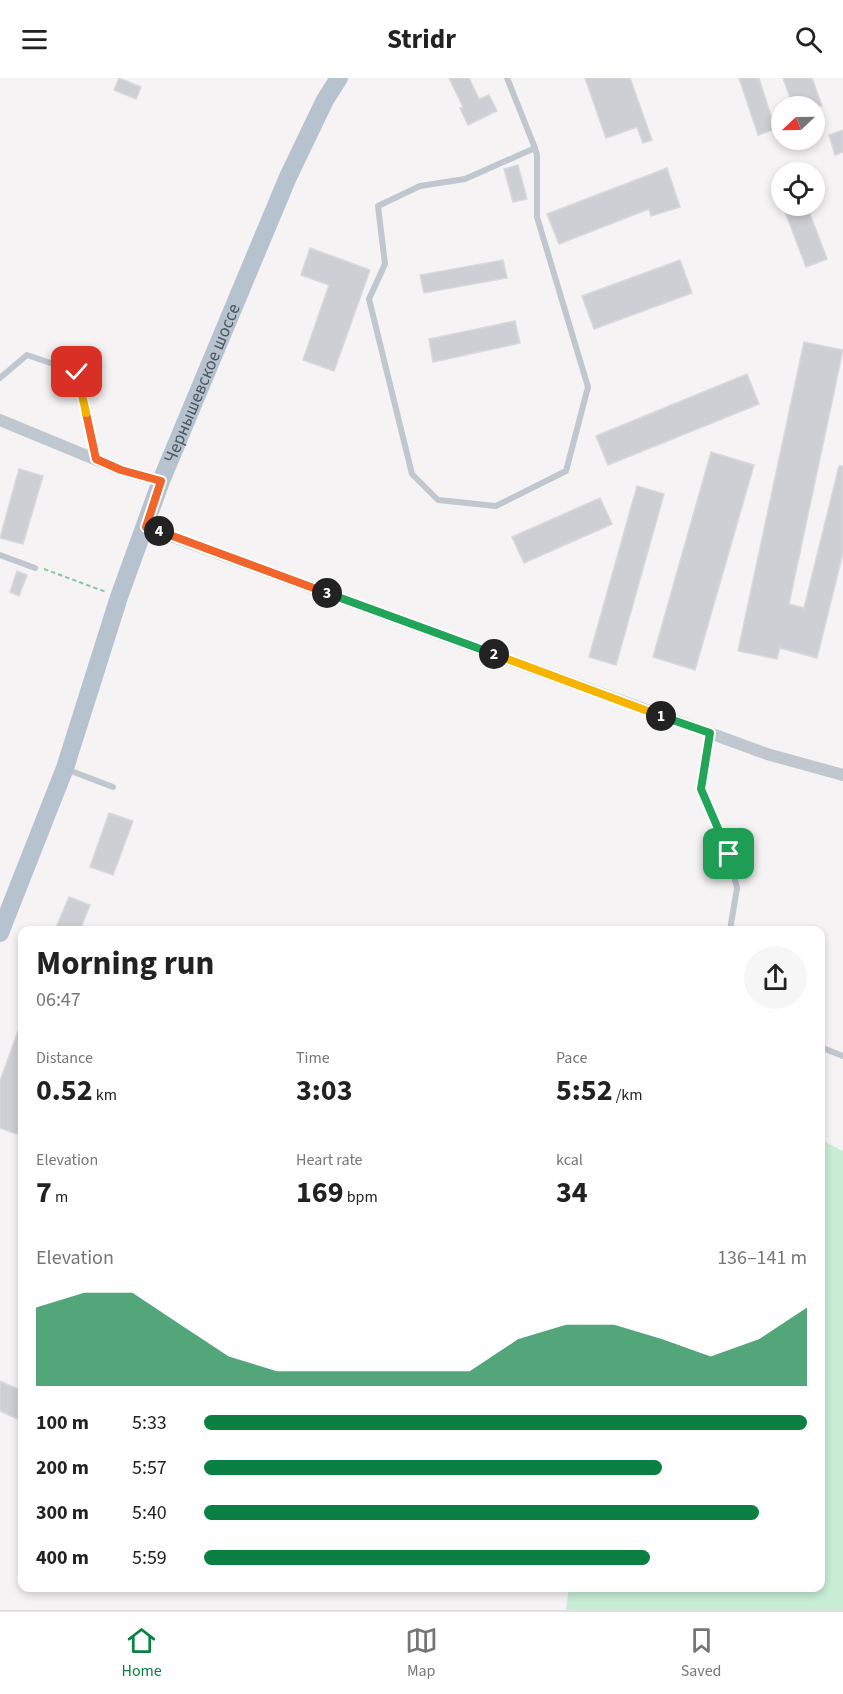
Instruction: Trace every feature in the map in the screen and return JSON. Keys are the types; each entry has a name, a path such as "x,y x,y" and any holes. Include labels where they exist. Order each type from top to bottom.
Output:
{"main road":[{"name":"Чернышевское шоссе","path":"0,933 65,768 119,597 161,481 288,177 325,100 339,78"}],"street":[{"path":"0,420 121,470 161,481"},
{"path":"146,527 766,754 843,775"}],"lane":[{"path":"507,78 535,148 537,155 537,217 588,387 566,471 496,506 438,500 412,474 369,299 385,264 378,206 420,186 465,179 535,148"},
{"path":"0,378 27,355 77,372 96,459"},
{"path":"0,555 35,568"},
{"path":"710,733 701,789 729,854 736,888 731,926"},
{"path":"65,768 113,787"},
{"path":"825,1049 843,1056"}],"path":[{"path":"52,571 91,585"}],"green space":[{"path":"825,1142 843,1151 843,1610 566,1610 568,1592 825,1592"}],"building":[{"path":"119,78 141,87 136,99 114,90"},
{"path":"449,78 469,78 479,99 489,95 497,111 468,125 460,108 463,107"},
{"path":"585,78 630,78 652,140 643,143 637,127 606,138"},
{"path":"739,78 759,78 771,116 771,130 758,135"},
{"path":"783,78 812,78 818,96 789,96"},
{"path":"843,130 843,152 835,155 829,135"},
{"path":"518,165 527,199 513,202 504,169"},
{"path":"667,168 680,207 651,216 649,209 559,244 547,214"},
{"path":"787,216 811,216 827,259 806,267"},
{"path":"310,248 370,270 334,371 303,360 329,285 301,275"},
{"path":"503,260 507,278 424,293 420,275"},
{"path":"680,260 692,293 594,329 582,296"},
{"path":"515,321 520,343 433,362 429,339"},
{"path":"804,342 843,350 789,604 804,608 839,466 843,466 843,553 817,658 780,648 777,659 738,651"},
{"path":"747,374 759,404 608,465 596,436"},
{"path":"711,452 754,465 695,670 653,657"},
{"path":"19,469 43,476 23,544 0,538"},
{"path":"637,486 664,494 616,665 589,657"},
{"path":"600,498 612,524 524,563 512,537"},
{"path":"17,571 27,575 19,596 10,592"},
{"path":"109,813 133,821 113,875 90,867"},
{"path":"69,897 90,905 82,926 57,926"},
{"path":"18,1031 17,1134 0,1128 0,1081"},
{"path":"0,1381 18,1389 18,1419 0,1411"}],"route":[{"path":"77,372 96,459 121,470 161,481 146,527 710,733 701,789 729,854"}]}
